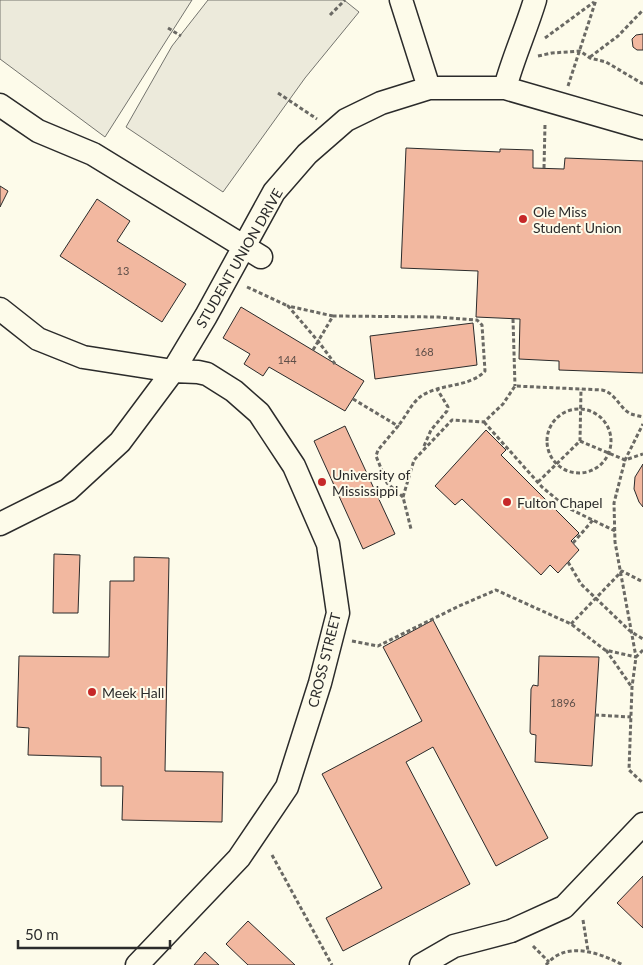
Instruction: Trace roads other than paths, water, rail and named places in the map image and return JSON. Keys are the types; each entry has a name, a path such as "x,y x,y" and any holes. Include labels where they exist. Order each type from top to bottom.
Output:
{"street":[{"path":"401,0 429,88"},
{"path":"505,88 512,64 523,40 535,0"},
{"name":"STUDENT UNION DRIVE","path":"0,524 68,490 120,442 173,371 252,253 274,192 308,154 346,120 381,103 429,88 505,88 643,128"},
{"path":"0,106 38,131 93,154 252,253"},
{"name":"CROSS STREET","path":"0,309 38,339 83,357 173,371 208,374 234,391 259,413 294,466 328,544 338,613 320,683 287,787 240,858 137,965"},
{"path":"421,965 454,946 511,931 564,907 643,824"}],"place":[{"name":"Ole Miss Student Union","path":"523,219"},
{"name":"University of Mississippi","path":"322,482"},
{"name":"Fulton Chapel","path":"507,502"},
{"name":"Meek Hall","path":"92,692"}]}
